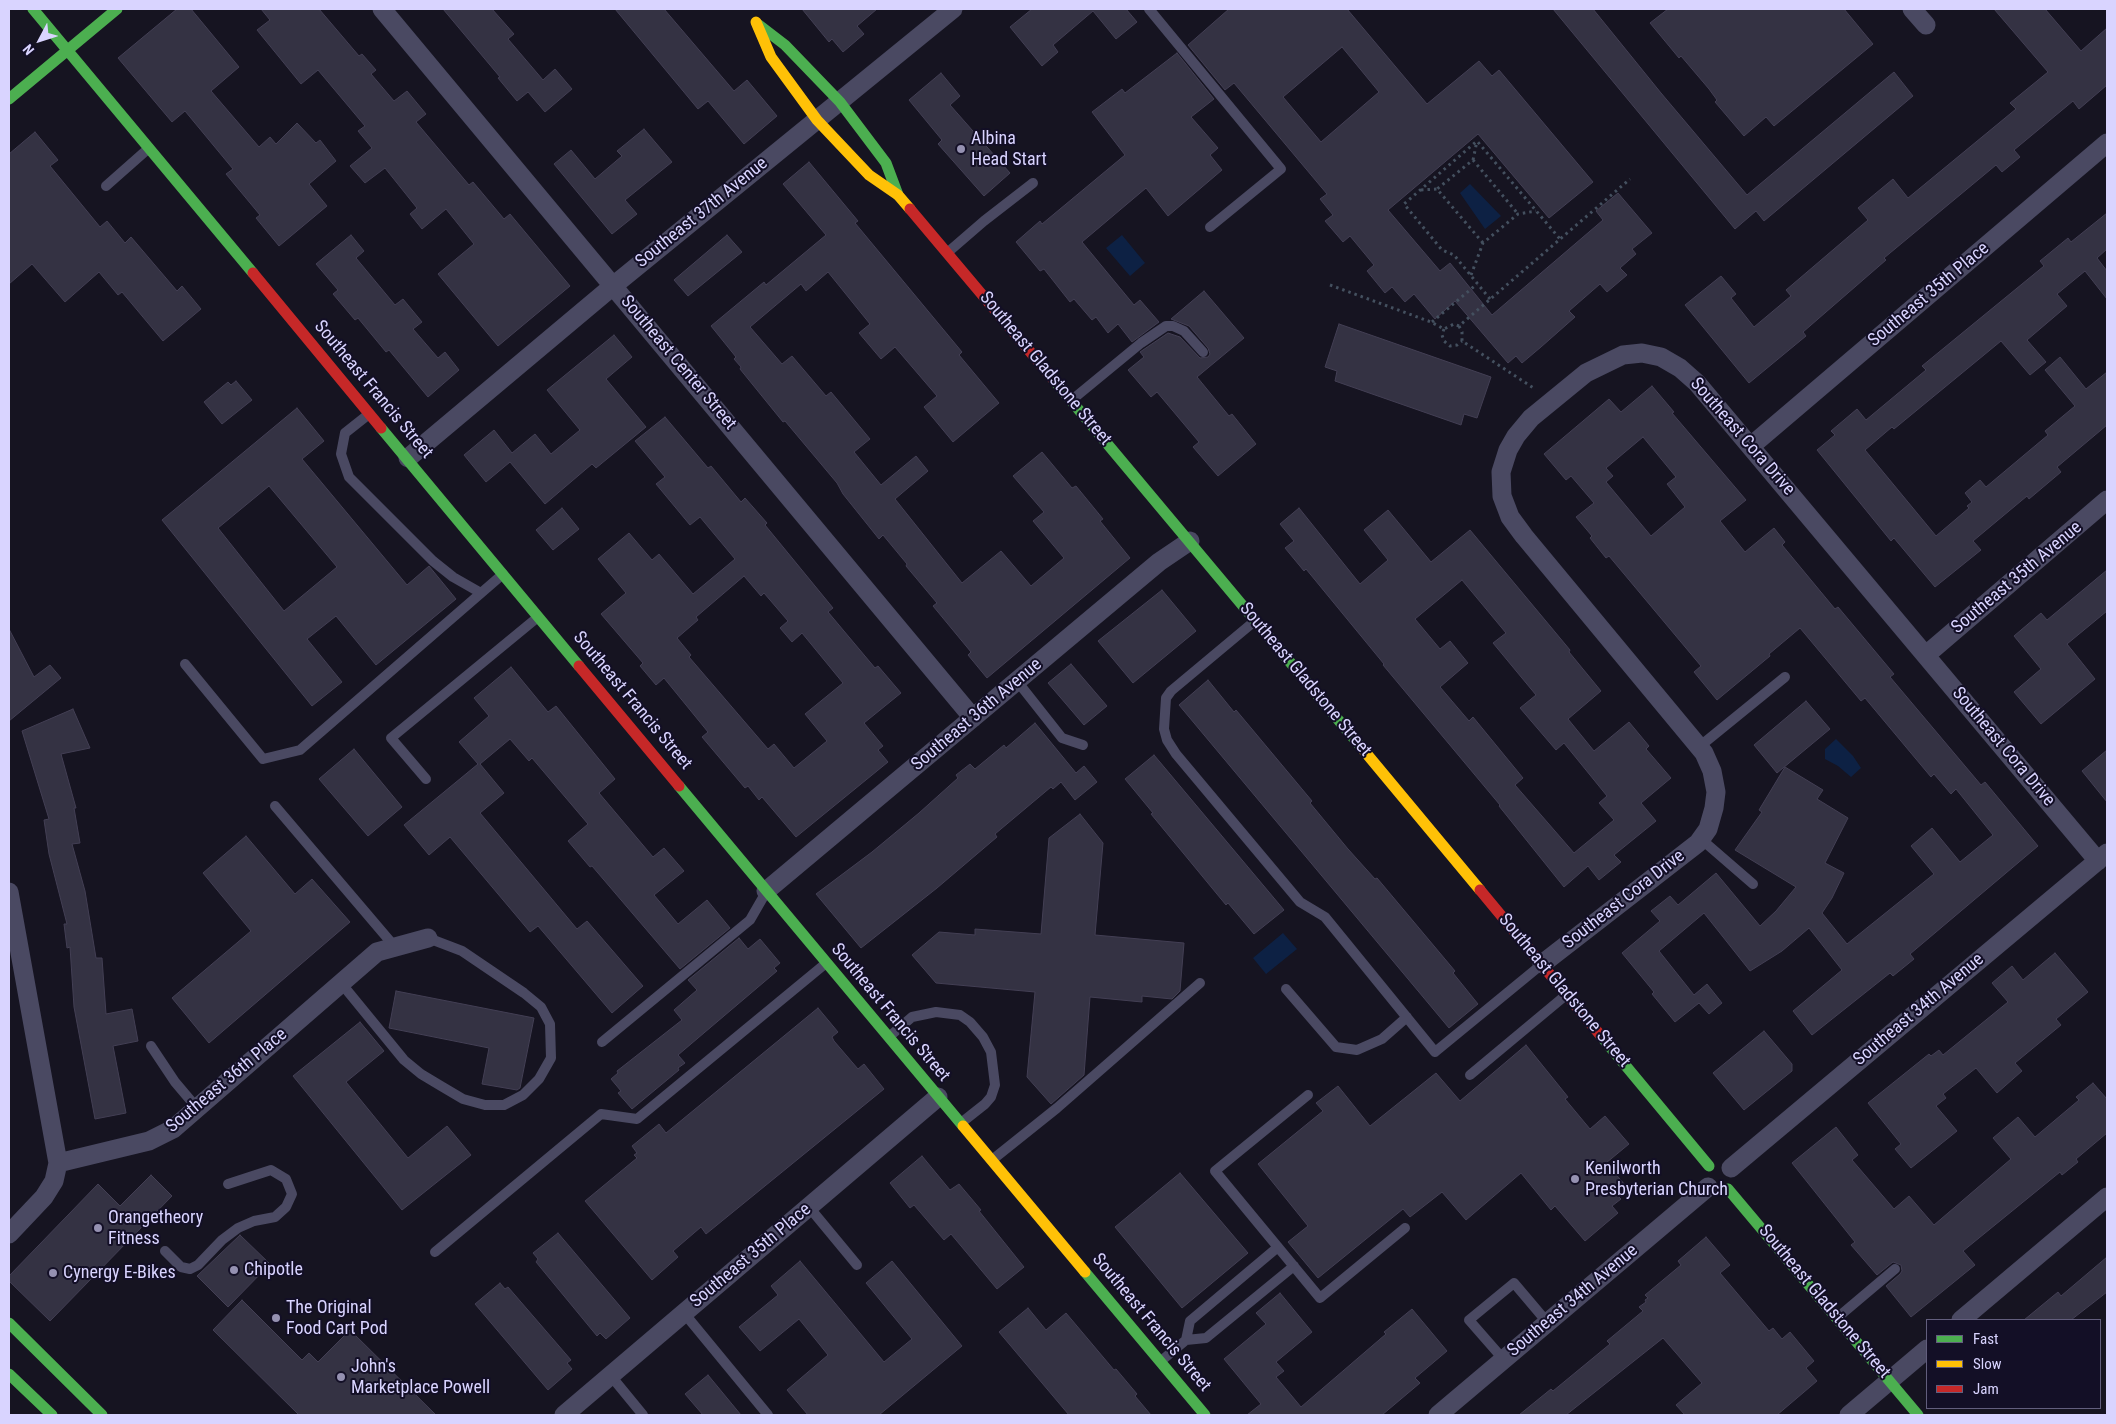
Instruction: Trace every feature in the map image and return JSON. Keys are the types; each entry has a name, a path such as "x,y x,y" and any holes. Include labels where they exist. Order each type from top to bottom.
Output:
{"street":[{"name":"Southeast Francis Street","path":"33,9 960,1124 1205,1415"},
{"path":"9,99 117,9"},
{"name":"Southeast Center Street","path":"382,9 973,718"},
{"name":"Southeast 37th Avenue","path":"408,458 614,286 953,9"},
{"path":"1912,9 1926,25"},
{"name":"Southeast Gladstone Street","path":"898,195 886,163 840,102 785,45 753,19 770,57 816,120 869,175 898,195 1256,620 1709,1166"},
{"name":"Southeast 35th Place","path":"1751,446 2107,144"},
{"name":"Southeast Cora Drive","path":"1542,964 1690,849 1708,829 1714,808 1716,792 1712,771 1704,753 1524,536 1510,517 1502,496 1501,472 1508,450 1516,436 1531,418 1586,373 1623,355 1642,353 1661,357 1680,368 1697,383 1926,654 2103,857"},
{"name":"Southeast 35th Avenue","path":"1926,654 2107,500"},
{"name":"Southeast 36th Avenue","path":"766,891 1159,562 1190,541"},
{"name":"Southeast 34th Avenue","path":"1730,1168 2103,857"},
{"path":"9,892 58,1163 54,1181 44,1197 9,1234"},
{"name":"Southeast 36th Place","path":"58,1163 149,1141 173,1129 377,952 428,938"},
{"name":"Southeast 35th Place","path":"564,1415 938,1097"},
{"path":"1720,1162 1730,1168 1734,1179 1728,1189 1720,1192 1708,1187 1704,1176 1709,1166 1720,1162"},
{"name":"Southeast 34th Avenue","path":"1438,1415 1708,1187"},
{"name":"Southeast Gladstone Street","path":"1728,1189 1918,1415"},
{"path":"1962,1319 2107,1197"},
{"path":"9,1323 102,1415"},
{"path":"1849,1415 1926,1350"},
{"path":"12,1370 52,1415"},
{"path":"46,1375 65,1379"}],"lane":[{"path":"1149,9 1281,168 1210,227"},
{"path":"106,186 149,148"},
{"path":"947,253 1033,183"},
{"path":"1072,400 1141,343 1166,326 1173,326 1184,331 1204,352"},
{"path":"370,413 345,433 342,454 349,477 434,561 453,577 481,593"},
{"path":"184,664 262,759 300,750 503,574"},
{"path":"426,779 391,738 538,616"},
{"path":"1256,620 1171,691 1166,698 1164,720 1167,740 1176,754 1300,902 1325,917 1435,1052 1542,964"},
{"path":"1699,747 1785,677"},
{"path":"1017,681 1062,738 1083,745"},
{"path":"275,806 396,947"},
{"path":"1701,839 1753,884"},
{"path":"602,1042 750,920 766,891"},
{"path":"341,983 404,1060 434,1082 463,1099 486,1105 504,1105 523,1095 539,1079 552,1058 550,1024 541,1007 524,993 462,951 428,938"},
{"path":"435,1252 600,1114 637,1119 826,963"},
{"path":"992,1161 1057,1108 1200,983"},
{"path":"1286,989 1336,1047 1358,1050 1382,1039 1407,1016"},
{"path":"1470,1075 1566,994"},
{"path":"888,1037 912,1017 936,1012 960,1016 970,1022 983,1037 991,1052 995,1085 991,1097 985,1104 960,1124"},
{"path":"151,1046 175,1082 197,1108"},
{"path":"1308,1095 1215,1171 1320,1298 1405,1228"},
{"path":"165,1251 181,1267 190,1269 198,1265 222,1240 238,1228 254,1221 275,1217 286,1207 292,1194 286,1179 272,1170 228,1184"},
{"path":"809,1207 857,1265"},
{"path":"1186,1340 1190,1322 1278,1247"},
{"path":"1160,1362 1186,1340 1206,1338 1294,1266"},
{"path":"1836,1318 1895,1269"},
{"path":"1504,1360 1469,1320 1514,1283 1548,1322"},
{"path":"684,1313 768,1415"},
{"path":"611,1376 643,1415"}],"path":[{"path":"1420,190 1437,189 1473,160 1477,141"},
{"path":"1477,141 1404,204 1442,250 1454,255 1490,299"},
{"path":"1477,141 1560,240"},
{"path":"1473,160 1518,214"},
{"path":"1459,326 1630,178"},
{"path":"1437,189 1483,243"},
{"path":"1471,276 1483,243 1518,214 1536,211"},
{"path":"1431,322 1477,284"},
{"path":"1330,286 1431,322 1444,329"},
{"path":"1454,324 1459,326 1462,332 1462,341 1457,345 1450,346 1444,342 1442,336 1444,329 1454,324"},
{"path":"1462,341 1552,401"}],"water":[{"path":"1470,184 1501,216 1485,229 1460,193"},
{"path":"1122,235 1145,263 1130,276 1106,248"},
{"path":"1836,739 1853,756 1861,768 1851,777 1838,766 1825,759 1825,749"},
{"path":"1283,933 1297,949 1266,974 1253,958"}],"building":[{"path":"177,9 191,9 239,67 211,91 259,147 270,137 276,144 297,123 316,143 320,140 336,161 309,184 327,206 279,246 256,218 260,215 226,174 233,169 185,111 172,122 118,58"},
{"path":"261,9 319,9 359,56 362,54 376,70 371,74 394,101 407,91 426,114 416,122 469,185 473,182 504,219 510,214 570,286 498,346 438,274 474,244 446,209 422,229 410,214 417,208 385,168 365,183 350,166 372,148 358,131 365,126 318,70 301,84 257,30 270,20"},
{"path":"443,9 492,9 514,34 508,39 543,80 555,69 572,89 545,112 528,92 517,101 498,78 500,77"},
{"path":"615,9 664,9 734,91 747,80 777,116 744,144 708,101 698,109"},
{"path":"802,9 877,9 857,26 864,34 843,52 832,39 829,42"},
{"path":"1032,9 1126,9 1137,22 1116,39 1093,11 1053,45 1058,52 1042,66 1010,27"},
{"path":"1229,9 1347,9 1427,104 1479,61 1492,76 1499,70 1593,182 1549,218 1478,134 1388,210 1440,271 1450,263 1492,315 1603,220 1596,211 1618,193 1652,233 1632,249 1636,254 1620,268 1627,275 1607,292 1600,284 1569,311 1575,317 1541,347 1522,363 1516,356 1508,363 1455,301 1435,319 1414,294 1405,302 1392,287 1385,293 1367,271 1374,265 1350,236 1343,242 1325,221 1333,215 1320,199 1327,194 1234,83 1225,90 1188,45","holes":["1342,47 1379,92 1321,142 1283,97"]},
{"path":"1553,9 1593,9 1747,195 1894,72 1913,96 1764,221 1756,211 1735,229"},
{"path":"1668,9 1844,9 1873,44 1774,126 1766,117 1744,136 1715,102 1717,100 1709,89 1681,56 1679,58 1650,23"},
{"path":"1994,9 2045,9 2081,51 2107,28 2107,85 2079,109 2073,101 2014,150 2020,157 2002,172 1996,165 1884,258 1886,260 1803,332 1806,336 1749,383 1685,305 1721,276 1736,294 1731,298 1754,327 1791,296 1786,290 1868,220 1858,208 1893,179 1908,198 2016,109 2010,103 2048,72"},
{"path":"1177,53 1214,99 1191,117 1218,148 1210,155 1222,170 1168,216 1146,188 1082,242 1134,305 1140,300 1159,322 1132,342 1118,324 1108,333 1096,317 1092,320 1074,299 1070,302 1044,269 1040,271 1016,242 1040,221 1042,224 1125,155 1092,112 1122,89 1125,93"},
{"path":"941,73 960,96 950,105 1010,173 984,196 938,144 942,140 909,100"},
{"path":"644,129 672,162 625,200 637,214 612,234 554,164 571,150 595,179 622,156 617,151"},
{"path":"35,132 58,160 50,166 100,227 107,221 125,243 131,237 177,291 182,286 201,309 163,341 122,292 118,295 99,272 65,302 32,264 9,284 9,154"},
{"path":"809,162 858,221 855,223 962,352 959,355 999,403 953,442 924,407 937,396 895,347 881,359 859,333 870,324 828,272 806,291 801,284 750,327 782,364 792,356 826,396 831,392 870,439 854,452 881,485 916,456 928,471 895,499 962,583 1001,551 1031,586 1064,558 1033,521 1044,512 1013,476 1042,452 1072,488 1076,486 1103,519 1100,521 1130,558 987,678 968,655 971,652 933,606 937,603 906,566 907,564 883,535 879,539 843,494 837,483 785,421 783,422 740,369 741,367 734,359 736,357 711,326 764,282 766,285 826,235 783,184"},
{"path":"2107,213 2107,249 2097,258 2107,271 2107,299 2085,271 2057,294 2067,306 2027,340 2046,362 2030,375 2001,341 1894,429 1892,427 1865,450 1936,536 1969,508 1967,506 1972,502 1965,493 1980,480 1986,487 2048,435 2045,431 2075,406 2045,370 2060,357 2086,389 2107,372 2107,425 2057,467 2061,472 2029,499 2027,496 1973,541 1981,550 1935,587 1894,538 1891,541 1817,450 1835,435 1831,431 1857,409 1866,420 1926,370 1922,366 2044,266 2040,261 2068,238 2071,242"},
{"path":"351,235 364,251 356,258 395,305 403,299 422,322 413,329 438,358 445,352 459,370 428,397 389,350 386,352 358,318 355,320 333,294 338,290 316,264"},
{"path":"727,235 742,252 688,296 674,280"},
{"path":"1204,291 1244,338 1197,377 1229,416 1232,414 1256,444 1218,476 1193,447 1199,442 1157,392 1151,397 1128,370 1144,357 1140,352 1168,333 1180,337 1200,358 1208,357 1210,354 1208,348 1189,326 1171,319"},
{"path":"1339,324 1491,377 1477,418 1464,414 1461,425 1335,381 1337,371 1325,367"},
{"path":"614,335 632,357 606,379 646,427 596,468 592,464 545,504 510,462 486,482 464,455 494,430 512,453 535,434 551,454 580,430 547,390"},
{"path":"236,381 252,400 222,424 204,402 228,382 231,385"},
{"path":"1652,386 1674,412 1672,413 1746,500 1720,521 1745,552 1774,528 1785,542 1782,545 1835,609 1838,607 1894,674 1890,677 1981,785 1985,782 2038,846 1910,954 1914,959 1893,976 1890,973 1812,1035 1793,1011 1842,970 1809,928 1782,951 1750,971 1704,913 1659,951 1694,995 1707,984 1722,1003 1709,1014 1699,1003 1675,1022 1652,994 1654,992 1622,953 1660,921 1651,911 1670,896 1678,905 1716,873 1760,926 1776,911 1796,887 1735,850 1762,812 1759,810 1785,767 1823,790 1817,799 1848,818 1825,863 1844,873 1832,898 1822,913 1847,944 1934,874 1911,846 1932,828 1960,862 1993,835 1956,789 1951,794 1934,774 1931,777 1865,698 1861,701 1800,628 1717,700 1694,672 1701,666 1609,556 1606,558 1590,538 1592,536 1576,517 1594,503 1571,476 1566,480 1544,454 1609,399 1621,412","holes":["1643,437 1676,477 1667,484 1685,507 1651,536 1606,482 1613,476 1606,468"]},
{"path":"297,408 324,441 302,459 407,585 429,566 456,599 376,665 336,616 307,639 342,682 312,706 162,520","holes":["269,486 337,567 284,611 218,528"]},
{"path":"665,417 708,468 711,466 741,502 745,498 767,523 765,525 833,608 828,612 875,668 878,666 901,693 864,723 883,746 878,750 888,762 796,837 762,797 759,800 748,786 745,788 702,737 708,732 664,678 656,685 640,666 643,663 601,614 626,593 598,559 629,533 652,560 659,554 693,594 735,559 700,517 690,525 656,484 665,477 635,441","holes":["744,576 761,596 764,593 788,621 780,628 792,642 802,633 843,683 805,714 827,741 794,768 774,744 768,749 689,657 691,655 677,638 698,620 696,617"]},
{"path":"562,508 579,529 553,550 536,530"},
{"path":"1299,508 1360,584 1388,560 1364,530 1388,510 1431,562 1470,530 1570,650 1569,652 1601,691 1568,719 1594,751 1629,722 1649,746 1646,749 1671,778 1641,803 1656,821 1614,855 1621,862 1599,880 1588,866 1564,887 1500,805 1306,569 1304,571 1285,548 1294,541 1280,524","holes":["1462,580 1506,633 1493,643 1536,695 1520,708 1556,750 1564,743 1607,796 1599,803 1614,820 1574,853 1515,785 1523,778 1473,717 1469,721 1440,687 1468,663 1450,641 1440,649 1415,619"]},
{"path":"2107,570 2107,611 2067,644 2095,679 2041,724 2014,692 2041,669 2014,636 2041,613 2047,620"},
{"path":"1162,590 1196,631 1133,683 1098,641"},
{"path":"9,629 34,677 50,665 61,678 9,721"},
{"path":"1071,664 1107,706 1084,725 1048,683"},
{"path":"511,667 548,712 556,706 615,779 599,793 653,857 664,848 684,871 654,895 678,924 707,900 730,928 680,969 592,866 590,867 568,841 588,824 532,758 529,761 510,739 480,764 504,793 480,813 577,929 587,921 643,986 612,1013 538,926 530,932 450,837 429,855 404,825 478,764 459,742 489,716 474,698"},
{"path":"1208,680 1234,712 1236,710 1312,801 1310,803 1348,849 1375,879 1377,878 1455,971 1453,973 1478,1004 1449,1028 1179,705"},
{"path":"1806,701 1830,729 1777,773 1754,745"},
{"path":"73,709 90,748 61,754 76,808 74,808 80,843 72,844 85,891 96,958 102,958 106,1014 132,1009 138,1041 113,1046 126,1113 95,1119 74,1007 70,947 67,948 64,924 67,924 49,854 44,820 49,819 22,731"},
{"path":"1035,723 1076,773 1084,766 1097,782 1075,800 1061,782 1053,789 1051,787 995,834 997,837 937,888 861,948 816,894 872,852 919,813 958,778 956,775 970,764 975,769 1004,745 1006,748"},
{"path":"354,749 402,807 368,836 319,779"},
{"path":"2107,750 2107,802 2082,771"},
{"path":"1154,755 1284,910 1254,934 1228,903 1226,905 1151,814 1153,813 1125,779"},
{"path":"1080,814 1103,843 1095,935 1184,943 1180,991 1172,999 1142,996 1142,1002 1090,997 1084,1075 1051,1104 1027,1077 1035,992 936,983 912,955 939,932 975,935 975,929 1041,934 1049,838"},
{"path":"246,836 295,894 312,879 350,922 209,1043 172,998 251,931 203,873"},
{"path":"739,938 748,949 760,939 780,963 774,968 777,971 678,1055 685,1063 632,1109 618,1093 621,1091 611,1079 618,1073 617,1071 682,1020 674,1010 697,990 688,980"},
{"path":"2055,953 2088,992 2056,1019 2061,1025 2015,1063 2022,1071 1997,1093 1976,1068 1943,1094 1946,1098 1936,1106 1957,1131 1911,1168 1895,1149 1901,1144 1868,1103 1929,1054 1931,1056 1939,1050 1943,1055 2008,1002 1992,983 2012,966 2023,980"},
{"path":"396,991 534,1018 520,1088 517,1090 482,1084 489,1048 389,1028"},
{"path":"818,1008 838,1032 832,1037 834,1041 858,1069 864,1064 884,1089 706,1234 701,1227 673,1251 678,1257 652,1280 585,1201 637,1158 634,1155 637,1153 632,1146 659,1124 666,1133"},
{"path":"360,1022 384,1051 346,1082 408,1158 447,1126 471,1155 402,1210 293,1076"},
{"path":"1764,1031 1792,1064 1792,1071 1744,1110 1713,1073"},
{"path":"1526,1045 1568,1097 1565,1099 1590,1129 1605,1116 1629,1144 1606,1163 1626,1186 1616,1194 1621,1199 1612,1206 1618,1213 1585,1241 1555,1206 1551,1210 1521,1173 1466,1220 1442,1192 1410,1217 1403,1209 1318,1278 1288,1242 1308,1226 1258,1164 1323,1111 1316,1103 1338,1086 1370,1126 1436,1073 1460,1101"},
{"path":"2093,1083 2107,1099 2107,1133 2076,1159 2078,1162 2062,1175 2060,1172 1963,1251 1975,1265 1911,1317 1886,1286 1900,1274 1902,1271 1901,1265 1893,1262 1877,1275 1851,1245 1855,1242 1792,1163 1836,1127 1858,1155 1852,1160 1894,1209 1909,1196 1934,1225 2011,1159 1993,1138 2018,1117 2035,1137 2079,1100 2076,1097"},
{"path":"922,1156 950,1190 959,1184 1024,1267 997,1289 951,1234 944,1240 914,1205 910,1208 890,1183"},
{"path":"1180,1173 1248,1253 1182,1308 1115,1227"},
{"path":"151,1175 172,1196 50,1321 9,1281 9,1276 98,1184 120,1206"},
{"path":"558,1233 630,1318 606,1339 600,1333 597,1336 536,1262 538,1259 533,1253"},
{"name":"Chipotle","path":"240,1235 270,1264 228,1307 197,1276"},
{"path":"1706,1237 1730,1265 1720,1273 1769,1331 1773,1328 1782,1339 1790,1332 1814,1361 1806,1368 1817,1381 1777,1415 1685,1415 1676,1405 1702,1383 1663,1338 1566,1415 1519,1415 1551,1389 1553,1391 1610,1344 1607,1341 1643,1311 1639,1307 1648,1298 1645,1295 1681,1265 1678,1261"},
{"path":"2107,1257 2107,1292 2072,1319 2025,1319 2058,1292 2061,1296"},
{"path":"800,1261 884,1362 912,1339 866,1283 892,1261 962,1346 879,1415 808,1415 787,1390 828,1355 799,1319 760,1351 739,1327 778,1295 771,1286"},
{"path":"500,1283 505,1289 508,1287 571,1360 567,1363 572,1369 548,1390 475,1304"},
{"path":"1280,1293 1312,1332 1276,1362 1284,1371 1276,1377 1301,1407 1386,1334 1384,1332 1412,1309 1447,1351 1415,1378 1420,1383 1382,1415 1247,1415 1261,1404 1224,1359 1266,1324 1256,1313"},
{"name":"John's Marketplace Powell","path":"242,1300 302,1360 309,1353 318,1362 350,1330 436,1415 299,1415 213,1330"},
{"path":"1028,1308 1046,1330 1066,1313 1137,1394 1135,1396 1151,1415 1069,1415 999,1332"},
{"path":"708,1375 741,1415 703,1415 685,1394"}],"traffic: fast":[{"path":"33,9 253,273"},
{"path":"9,99 117,9"},
{"path":"759,25 785,45 840,102 886,163 898,195"},
{"path":"1053,379 1361,747"},
{"path":"381,428 579,666"},
{"path":"679,786 963,1126"},
{"path":"1601,1036 1709,1166"},
{"path":"1728,1189 1918,1415"},
{"path":"1085,1272 1205,1415"},
{"path":"9,1323 102,1415"},
{"path":"9,1374 52,1415"}],"traffic: slow":[{"path":"756,22 771,57 817,120 869,175 898,195 910,209"},
{"path":"1361,747 1480,890"},
{"path":"963,1126 1085,1272"}],"traffic: jam":[{"path":"910,209 1053,379"},
{"path":"253,273 381,428"},
{"path":"579,666 679,786"},
{"path":"1480,890 1601,1036"}],"place":[{"name":"Albina Head Start","path":"961,149"},
{"name":"Kenilworth Presbyterian Church","path":"1575,1179"},
{"name":"Orangetheory Fitness","path":"98,1228"},
{"name":"Chipotle","path":"234,1270"},
{"name":"Cynergy E-Bikes","path":"53,1273"},
{"name":"The Original Food Cart Pod","path":"276,1318"},
{"name":"John's Marketplace Powell","path":"341,1377"}]}
